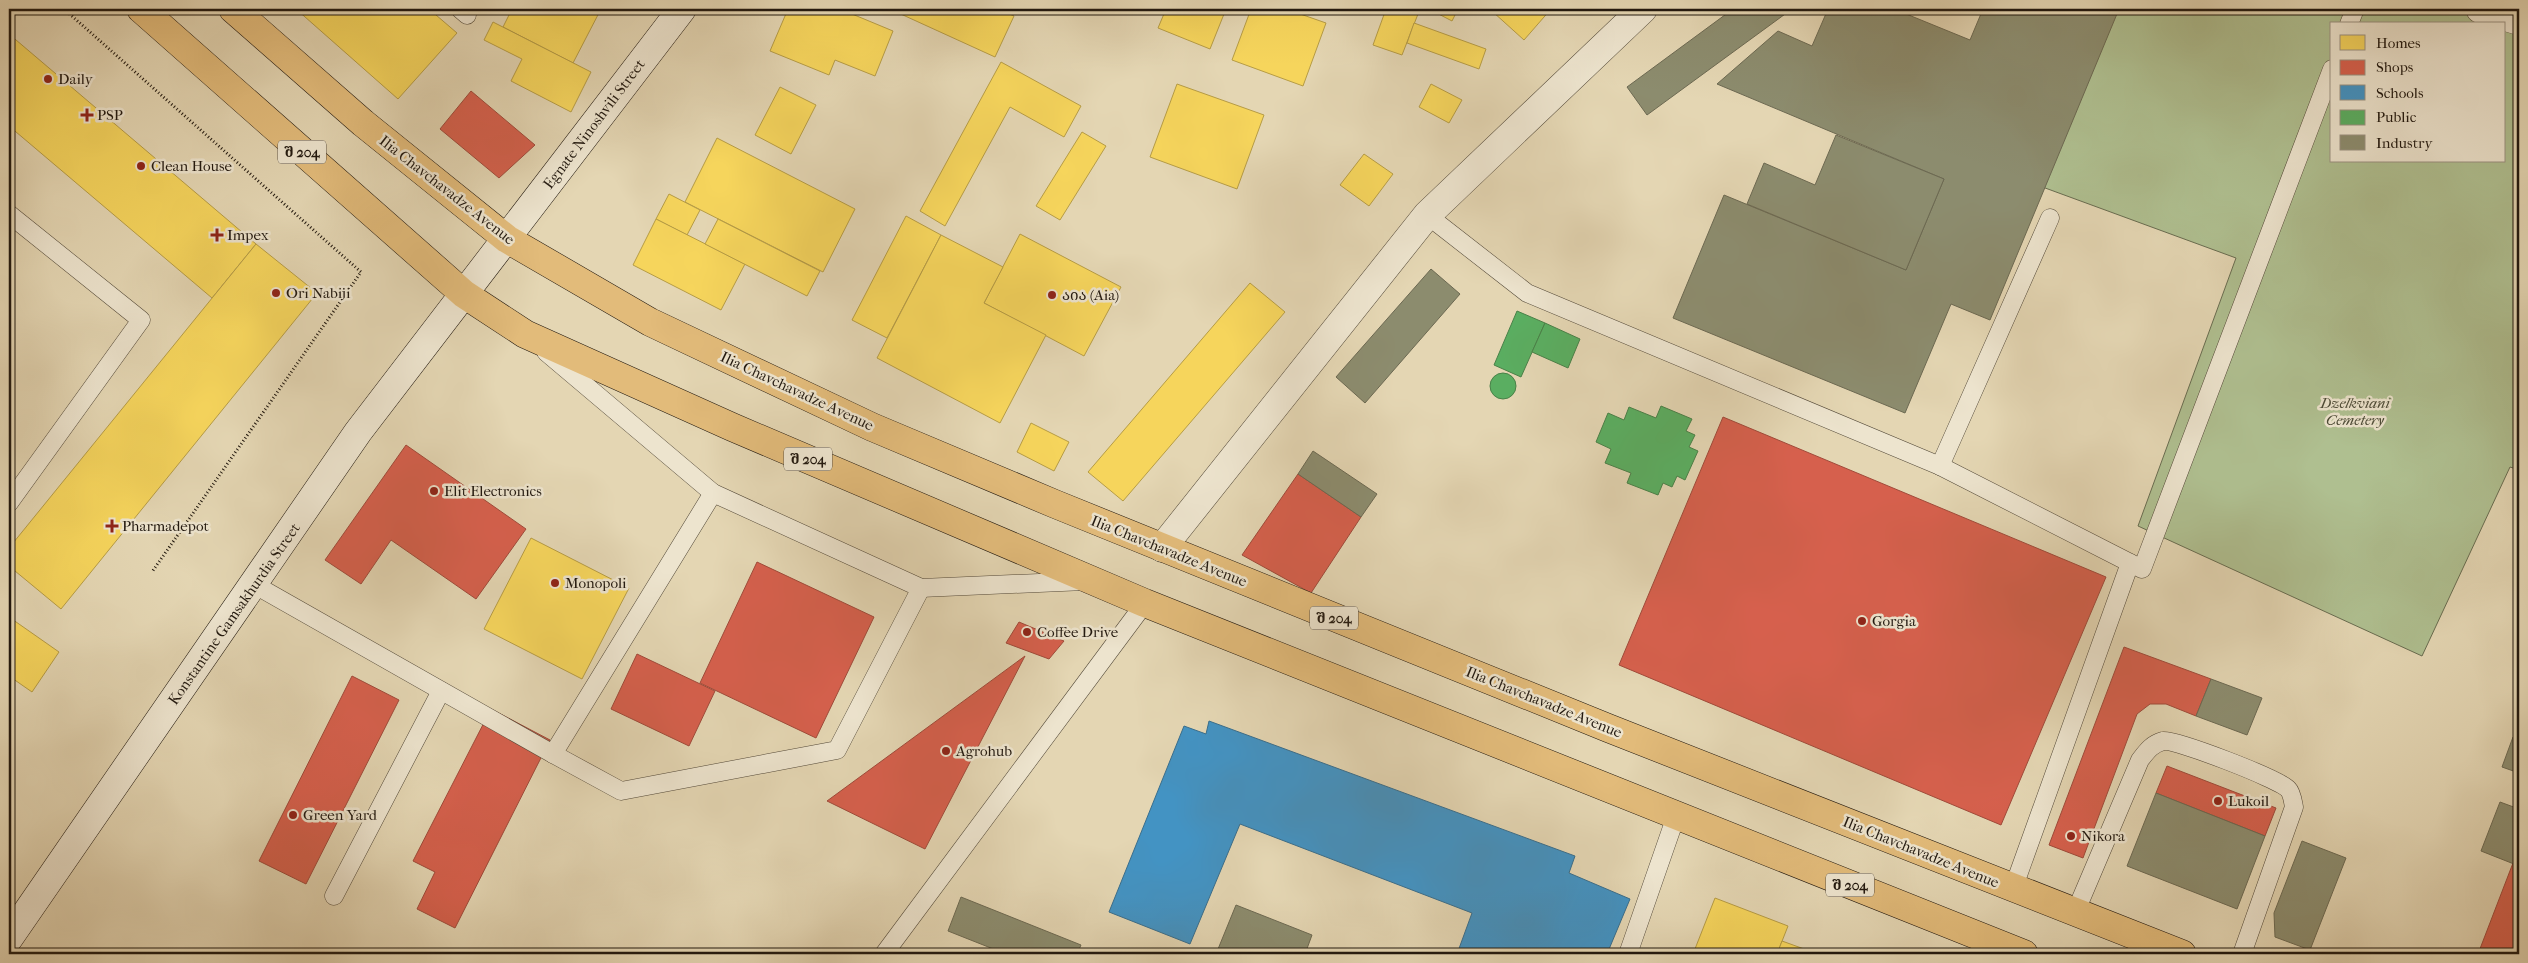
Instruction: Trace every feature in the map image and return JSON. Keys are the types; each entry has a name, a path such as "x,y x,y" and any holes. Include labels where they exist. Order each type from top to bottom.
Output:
{"main road":[{"name":"შ 204","path":"141,9 464,294 525,334 732,427 1145,603 2024,954"},
{"name":"Ilia Chavchavadze Avenue","path":"233,9 363,123 507,239 650,322 872,427 1162,548 2013,889 2182,954"}],"street":[{"name":"Egnate Ninoshvili Street","path":"464,294 682,9"},
{"path":"1162,548 1426,216 1643,9"},
{"path":"2480,9 2519,21"},
{"name":"Konstantine Gamsakhurdia Street","path":"9,938 255,585 358,432 464,294"}],"lane":[{"path":"2350,22 2354,9"},
{"path":"1426,216 1527,293 1940,466 2142,569 2330,74"},
{"path":"9,214 141,320 9,503"},
{"path":"1940,466 2050,218"},
{"path":"525,334 713,493 921,588 1094,581"},
{"path":"553,754 713,493"},
{"path":"2013,889 2130,563"},
{"path":"255,585 621,792 836,750 921,588"},
{"path":"884,954 1145,603"},
{"path":"334,896 441,691"},
{"path":"2075,913 2140,760 2150,747 2165,741 2181,744 2273,779 2289,790 2294,807 2290,824 2242,954"},
{"path":"1628,954 1676,816"}],"path":[{"path":"64,9 361,272 152,572"}],"green space":[{"name":"Dzelkviani Cemetery","path":"2114,9 2519,9 2519,470 2510,467 2422,656 2138,526 2236,258 2037,185"}],"building: Homes":[{"path":"9,9 19,9 9,22"},
{"path":"296,9 429,9 457,33 398,99"},
{"path":"512,9 601,9 573,63 503,27"},
{"path":"788,9 840,9 893,31 875,76 835,60 829,75 770,51"},
{"path":"999,9 1014,16 995,57 892,10"},
{"path":"1166,9 1226,9 1210,49 1158,28"},
{"path":"1251,9 1286,9 1326,23 1303,86 1232,60"},
{"path":"1386,9 1403,9 1418,14 1402,55 1373,45"},
{"path":"1429,9 1458,9 1452,21"},
{"path":"1496,9 1551,9 1524,40 1493,12"},
{"path":"493,22 591,72 571,112 511,81 522,59 484,40"},
{"path":"1414,23 1486,49 1479,69 1407,43"},
{"path":"9,34 256,244 212,298 9,126"},
{"path":"1001,62 1081,106 1064,137 1010,107 945,226 920,211"},
{"path":"1177,84 1264,115 1237,189 1150,157"},
{"path":"1431,84 1462,100 1449,123 1419,107"},
{"path":"780,87 816,105 791,154 755,135"},
{"path":"1082,132 1106,146 1060,220 1036,206"},
{"path":"717,138 855,209 823,272 685,202"},
{"path":"1364,154 1393,174 1369,206 1340,185"},
{"path":"669,194 700,210 687,235 656,219"},
{"path":"906,216 941,235 887,338 852,320"},
{"path":"656,219 745,264 721,310 633,265"},
{"path":"718,219 820,271 807,296 705,244"},
{"name":"აია (Aia)","path":"1020,234 1121,287 1084,356 984,303"},
{"path":"941,235 1003,267 984,303 1046,335 1000,423 877,358"},
{"path":"256,244 317,293 61,609 9,566 9,548"},
{"path":"1250,283 1285,312 1123,501 1088,472"},
{"path":"1031,423 1069,442 1054,471 1017,452"},
{"path":"531,538 629,588 582,679 484,629"},
{"path":"9,617 59,652 32,692 9,676"},
{"path":"1715,898 1788,926 1777,954 1693,954"},
{"path":"1782,941 1818,954 1777,954"}],"building: Shops":[{"path":"471,91 535,145 499,178 440,129"},
{"name":"Gorgia","path":"1723,417 2106,577 2001,825 1619,665"},
{"path":"406,445 526,529 476,599 391,540 361,584 325,560"},
{"path":"1298,474 1361,517 1311,593 1242,555"},
{"path":"757,562 874,617 816,738 700,683"},
{"name":"Coffee Drive","path":"1019,622 1064,641 1049,659 1006,643"},
{"path":"2124,647 2211,679 2196,716 2166,704 2150,704 2137,714 2083,858 2049,845"},
{"path":"637,654 715,691 689,746 611,709"},
{"path":"1025,656 925,849 827,801"},
{"path":"352,676 399,700 306,884 259,861"},
{"path":"491,709 550,740 455,928 417,909 435,872 413,861"},
{"path":"2167,766 2276,808 2265,836 2156,793"},
{"path":"2513,863 2519,866 2519,954 2478,954"}],"building: Schools":[{"path":"1209,721 1575,856 1569,873 1630,899 1607,954 1576,954 1562,949 1560,954 1457,954 1472,913 1240,824 1190,944 1109,912 1184,726 1206,734"}],"building: Public":[{"path":"1517,311 1545,323 1521,377 1494,365"},
{"path":"1545,323 1580,339 1568,368 1532,352"},
{"path":"1503,373 1512,377 1516,386 1512,395 1503,399 1494,395 1490,386 1494,377"},
{"path":"1661,406 1692,419 1686,431 1695,435 1689,447 1698,451 1685,480 1677,476 1672,487 1663,483 1658,495 1627,483 1631,473 1605,463 1611,449 1596,442 1608,413 1624,420 1629,407 1656,418"}],"building: Industry":[{"path":"1733,9 1792,9 1647,115 1627,87"},
{"path":"1828,9 1894,9 1970,40 1983,9 2119,9 1990,320 1951,304 1905,413 1673,318 1724,195 1906,270 1944,179 1717,84 1778,31 1812,46"},
{"path":"1836,135 1944,179 1906,270 1747,204 1764,163 1815,185"},
{"path":"1431,269 1460,294 1365,403 1336,377"},
{"path":"1313,451 1377,494 1361,517 1298,474"},
{"path":"2211,679 2262,698 2247,735 2196,716"},
{"path":"2513,737 2519,740 2519,773 2502,767"},
{"path":"2156,793 2265,836 2237,909 2127,866"},
{"path":"2500,802 2519,809 2519,866 2481,851"},
{"path":"2302,841 2346,858 2310,950 2275,937 2274,913"},
{"path":"961,897 1081,945 1077,954 1006,954 948,931"},
{"path":"1236,905 1312,935 1305,954 1216,954"}],"place":[{"name":"Daily","path":"48,79"},
{"name":"PSP","path":"87,115"},
{"name":"Clean House","path":"141,166"},
{"name":"Impex","path":"217,235"},
{"name":"Ori Nabiji","path":"276,293"},
{"name":"აია (Aia)","path":"1052,295"},
{"name":"Elit Electronics","path":"434,491"},
{"name":"Pharmadepot","path":"112,526"},
{"name":"Monopoli","path":"555,583"},
{"name":"Gorgia","path":"1862,621"},
{"name":"Coffee Drive","path":"1027,632"},
{"name":"Agrohub","path":"946,751"},
{"name":"Lukoil","path":"2218,801"},
{"name":"Green Yard","path":"293,815"},
{"name":"Nikora","path":"2071,836"}]}
